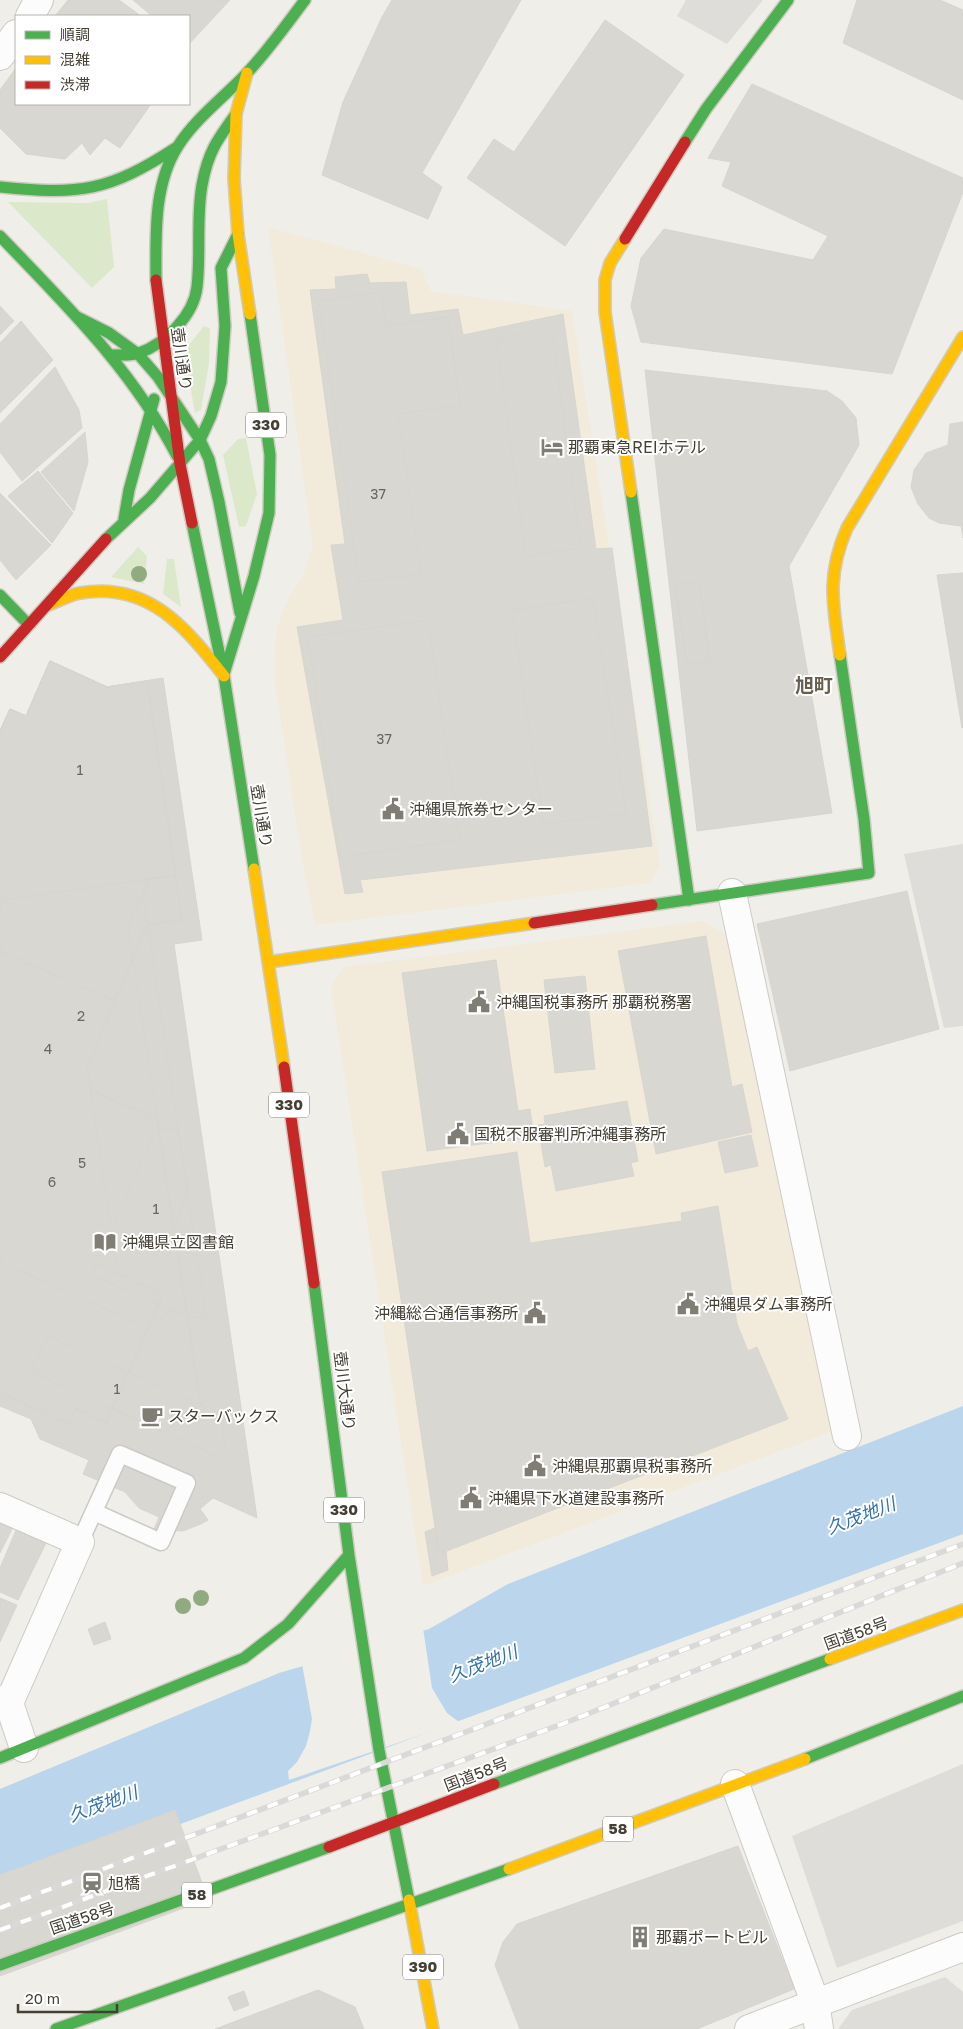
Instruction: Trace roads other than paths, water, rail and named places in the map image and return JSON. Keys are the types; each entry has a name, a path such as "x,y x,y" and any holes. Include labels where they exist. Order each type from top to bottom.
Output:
{"main road":[{"name":"壺川通り","path":"269,962 224,676 180,464 156,289 156,214 163,183 177,147 198,121 247,73 305,0"},
{"path":"689,900 606,312 605,280 610,263 706,109 788,0"},
{"name":"壺川通り","path":"224,676 265,536 269,513 270,454 238,234 234,179 236,114 247,73"},
{"path":"113,355 138,354 163,340 175,328 194,300 202,184 210,149 236,114"},
{"path":"0,186 65,192 90,189 136,172 177,147"},
{"path":"0,657 124,519 150,498 200,440 211,416 221,382 225,326 221,268 238,234"},
{"path":"0,236 113,355 152,409 180,464"},
{"path":"77,318 109,333 138,354 171,395 200,440 209,459 241,614"},
{"path":"269,962 869,873 830,576 836,551 848,528 963,337"},
{"path":"124,519 129,490 152,409 163,340"},
{"path":"47,606 80,593 105,590 138,597 159,608 181,624 224,676"},
{"path":"0,595 28,624"},
{"name":"壺川大通り","path":"269,962 310,1248 361,1639 378,1750 393,1824"},
{"path":"12,1753 244,1658 266,1645 311,1600 349,1555"},
{"name":"国道58号","path":"0,1965 393,1824 492,1785 963,1610"},
{"name":"58","path":"56,2029 411,1905 735,1784 824,1753 963,1696"},
{"name":"330","path":"393,1824 411,1905"},
{"name":"390","path":"411,1905 433,2029"}],"street":[{"path":"30,15 38,0"},
{"path":"0,56 15,35"},
{"path":"732,893 847,1436"},
{"path":"0,1507 72,1539 4,1702 12,1753"},
{"path":"735,1784 815,2002 819,2029"},
{"path":"749,2029 815,2002 963,1947"}],"lane":[{"path":"72,1539 94,1512 120,1454 187,1483 161,1542 94,1512"}],"water":[{"name":"久茂地川","path":"963,1406 963,1534 0,1891 0,1789 279,1673 429,1629 508,1584"}],"railway":[{"path":"0,1908 963,1544"},
{"path":"0,1930 570,1721 963,1563"}],"place":[{"name":"那覇東急REIホテル","path":"552,447"},
{"name":"沖縄県旅券センター","path":"393,809"},
{"name":"沖縄国税事務所 那覇税務署","path":"479,1002"},
{"name":"国税不服審判所沖縄事務所","path":"458,1134"},
{"name":"沖縄県立図書館","path":"105,1242"},
{"name":"沖縄県ダム事務所","path":"688,1304"},
{"name":"沖縄総合通信事務所","path":"535,1313"},
{"name":"スターバックス","path":"152,1416"},
{"name":"沖縄県那覇県税事務所","path":"535,1466"},
{"name":"沖縄県下水道建設事務所","path":"471,1498"},
{"name":"旭橋","path":"92,1883"},
{"name":"那覇ポートビル","path":"640,1937"}],"district":[{"name":"旭町","path":"814,685"}]}
